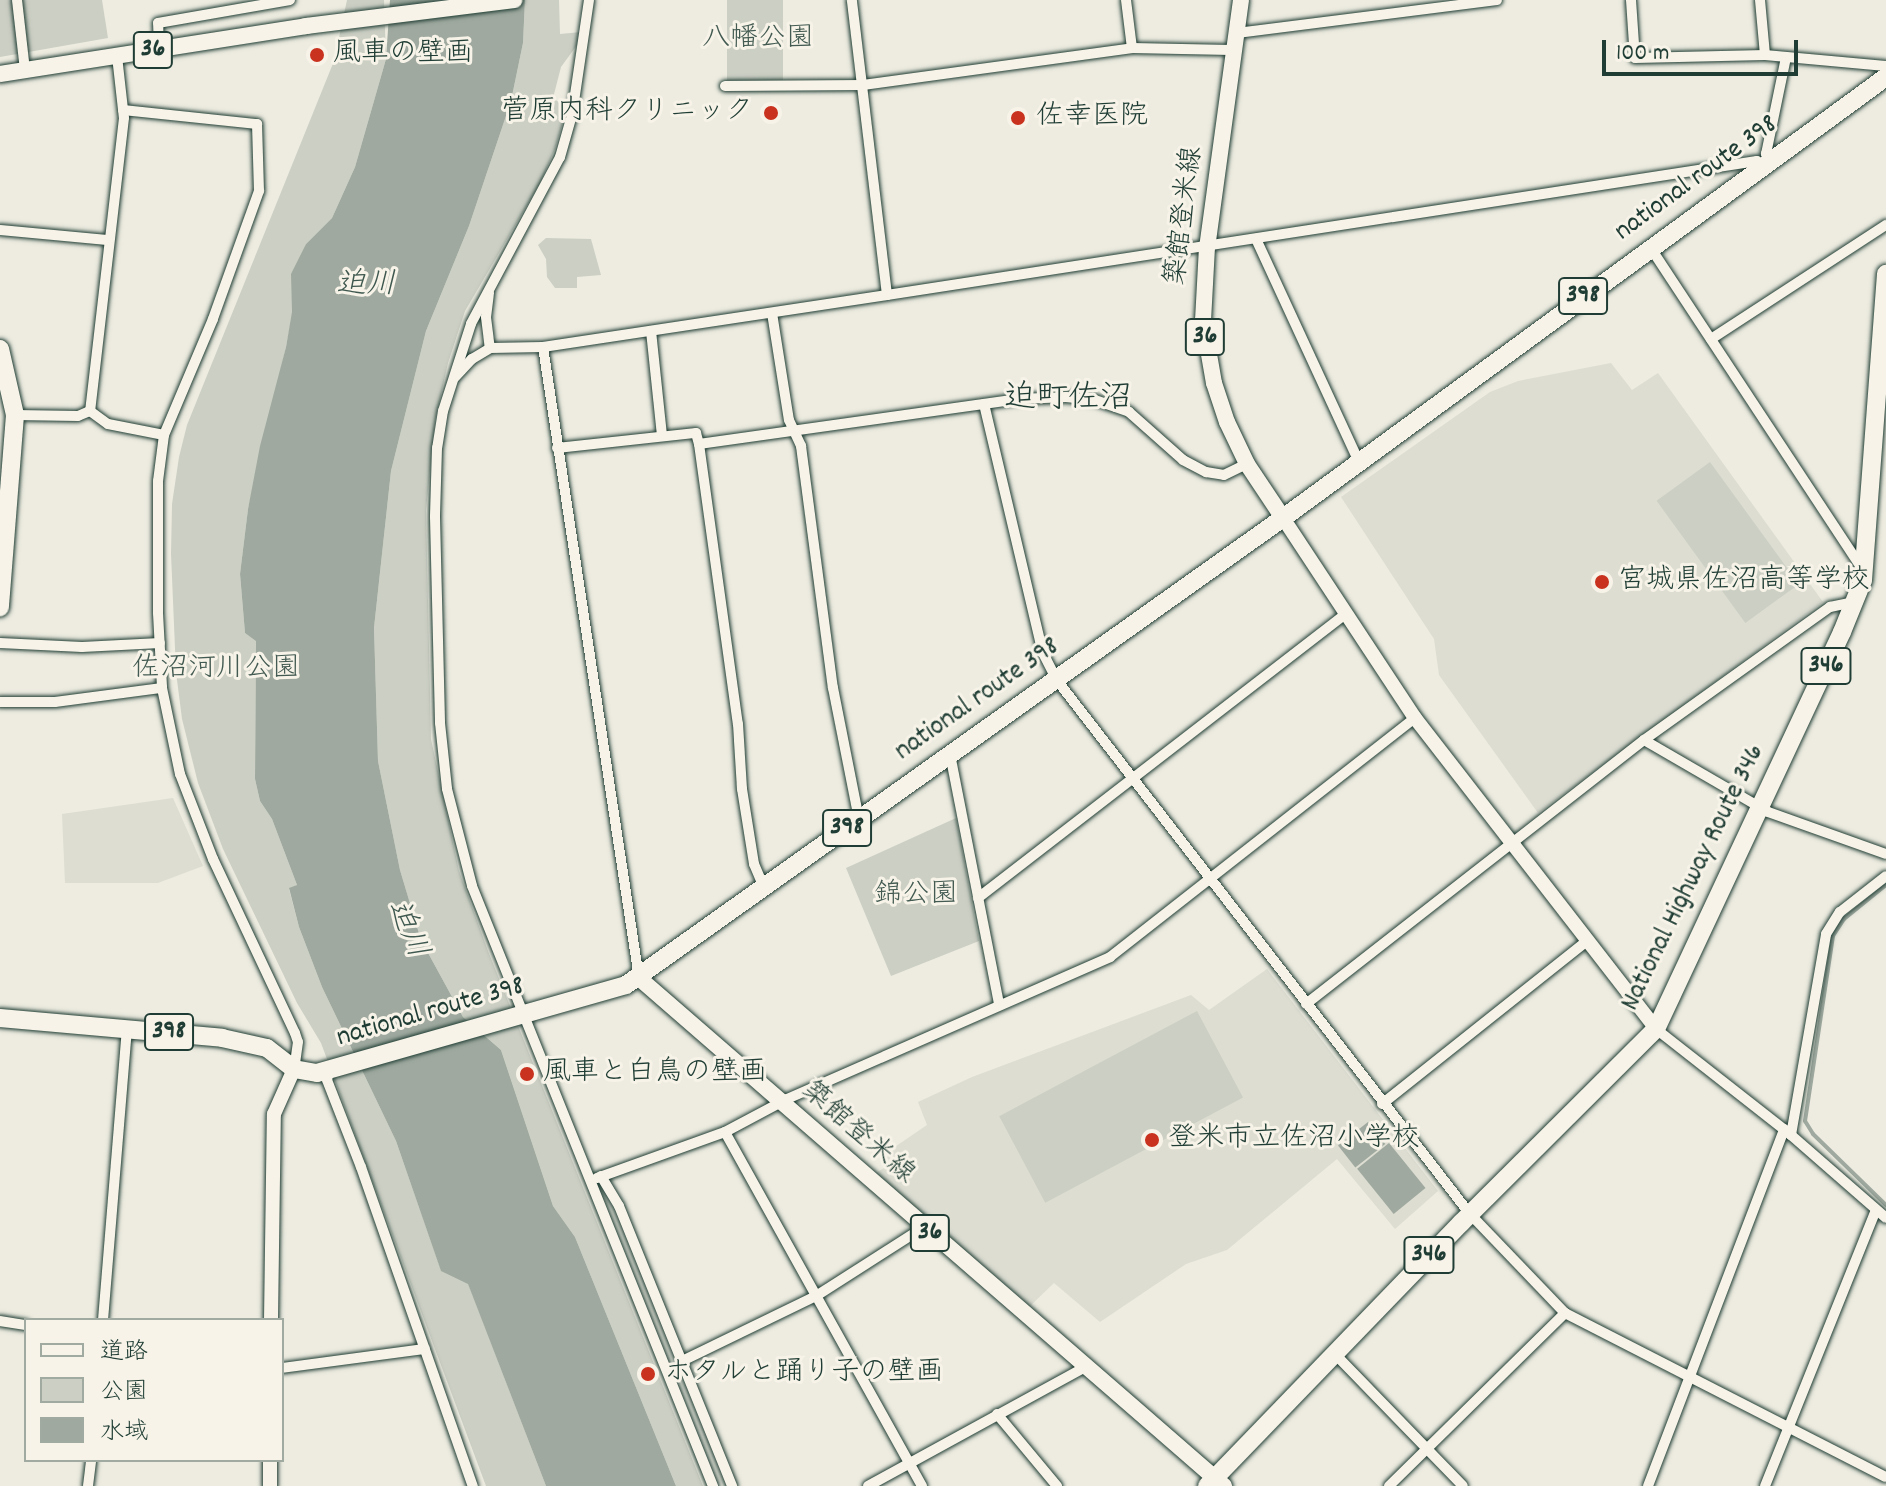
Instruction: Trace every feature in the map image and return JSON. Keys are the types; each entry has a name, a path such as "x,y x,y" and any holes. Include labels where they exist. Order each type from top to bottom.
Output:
{"highway":[{"name":"national route 398","path":"296,1062 305,1074 329,1070 522,1017 626,985 639,978 1283,518 1886,77"},
{"name":"National Highway Route 346","path":"1215,1484 1334,1353 1656,1029 1855,602 1864,572 1881,383 1886,274"},
{"path":"0,349 15,415 4,522 0,607"},
{"name":"398","path":"0,1018 247,1043 267,1048 296,1062"}],"main road":[{"name":"36","path":"0,74 306,26 514,0"},
{"name":"築館登米線","path":"1241,0 1202,292 1206,350 1227,422 1247,464 1283,518"},
{"name":"築館登米線","path":"639,978 1215,1484"}],"street":[{"path":"17,0 25,70"},
{"path":"159,49 158,23 290,0"},
{"path":"589,0 572,115 560,157 545,189 491,281 471,324 450,384 437,448 435,517 443,756 459,846 522,1017 596,1178 713,1486"},
{"path":"852,0 887,295"},
{"path":"1126,0 1132,48"},
{"path":"725,86 863,85 1132,48 1236,42 1419,5 1497,0"},
{"path":"1631,0 1635,58 1765,55 1886,66"},
{"path":"1760,0 1765,55"},
{"path":"90,411 123,110 117,56"},
{"path":"450,384 472,359 490,348 543,347 1757,161 1766,163 1786,57"},
{"path":"123,110 257,124 259,191 213,319 164,435 158,481 162,688 180,774 213,859 298,1042 296,1062 274,1114 271,1318"},
{"path":"1711,339 1886,225"},
{"path":"0,230 108,240"},
{"path":"1256,239 1359,462"},
{"path":"1650,247 1864,572"},
{"path":"490,348 486,317 491,281"},
{"path":"772,313 789,420 796,428 812,513 833,688 859,819"},
{"path":"651,331 662,435"},
{"path":"543,347 639,978"},
{"path":"699,444 796,428 1046,397 1095,400 1129,412 1183,460 1206,472 1224,475 1247,464"},
{"path":"984,404 1043,653 1056,679 1131,780 1470,1214 1565,1313 1691,1374 1886,1477"},
{"path":"90,411 108,424 164,435"},
{"path":"15,415 78,416 90,411"},
{"path":"557,448 696,433 738,724 742,789 754,864 764,887"},
{"path":"1283,518 1415,718 1656,1029 1788,1132 1886,1218"},
{"path":"1306,1004 1644,740 1830,607 1855,602"},
{"path":"978,898 1346,614"},
{"path":"0,643 82,647 160,643"},
{"path":"0,702 55,702 162,688"},
{"path":"596,1178 725,1132 782,1102 1110,957 1415,718"},
{"path":"1644,740 1760,808 1886,854"},
{"path":"950,754 999,1004"},
{"path":"1648,1486 1788,1132 1826,934 1840,912 1886,876"},
{"path":"1382,1104 1588,940"},
{"path":"103,1318 127,1029"},
{"path":"329,1070 327,1080 473,1486"},
{"path":"725,1132 922,1486"},
{"path":"596,1178 619,1206 732,1486"},
{"path":"1765,1486 1876,1210"},
{"path":"682,1361 816,1296 924,1227"},
{"path":"1389,1486 1565,1313"},
{"path":"0,1321 24,1325"},
{"path":"284,1368 425,1349"},
{"path":"1334,1353 1463,1486"},
{"path":"868,1486 1085,1367"},
{"path":"997,1414 1057,1486"},
{"path":"88,1486 91,1462"},
{"path":"270,1462 270,1486"}],"shaded area":[{"name":"宮城県佐沼高等学校","path":"1611,363 1632,390 1658,373 1823,602 1538,813 1439,675 1434,639 1341,497 1490,392 1518,381"},
{"path":"173,798 203,866 158,883 65,883 62,814"},
{"name":"登米市立佐沼小学校","path":"1267,969 1438,1191 1395,1229 1337,1159 1227,1250 1186,1264 1100,1322 1054,1283 1028,1308 876,1173 890,1164 883,1155 927,1125 918,1102 972,1077 1191,995 1209,1010"}],"green space":[{"path":"0,0 102,0 108,38 0,57"},
{"name":"佐沼河川公園","path":"347,0 384,0 386,59 355,167 332,218 306,244 286,347 248,509 240,574 245,633 256,640 255,779 260,801 272,819 297,885 289,889 299,927 322,987 396,1141 441,1270 468,1283 546,1486 486,1486 321,1043 297,1003 223,849 198,783 182,719 176,672 171,554 172,504 179,457 187,425 334,61"},
{"name":"佐沼河川公園","path":"525,0 559,0 560,34 581,32 577,45 561,67 553,98 567,108 555,149 540,183 465,311 448,363 435,421 426,510 431,739 459,871 488,951 703,1486 676,1486 575,1237 553,1206 501,1050 463,1017 421,940 400,870 378,761 374,628 391,471 426,331 469,226 511,101 523,43"},
{"name":"八幡公園","path":"727,0 783,0 783,80 727,80"},
{"path":"546,238 591,239 601,275 577,277 577,288 555,288 547,277 546,259 538,245"},
{"path":"1710,462 1799,584 1745,623 1657,501"},
{"name":"錦公園","path":"956,818 979,941 891,976 846,868"},
{"path":"1197,1011 1243,1098 1045,1203 999,1116"}],"water":[{"name":"迫川","path":"390,0 525,0 523,43 511,101 469,226 426,331 391,471 374,628 378,761 400,870 421,940 463,1017 501,1050 553,1206 575,1237 676,1486 546,1486 468,1284 441,1271 396,1141 322,987 299,927 289,888 297,885 272,819 260,801 255,779 256,641 245,633 240,574 248,509 260,446 286,347 292,312 291,274 306,244 332,218 355,167 386,59"},
{"path":"1368,1122 1385,1144 1355,1167 1338,1145"},
{"path":"1389,1143 1426,1188 1394,1214 1357,1169"}],"waterway":[{"path":"1886,885 1844,919 1833,936 1805,1121 1813,1134 1886,1205"}],"place":[{"name":"風車の壁画","path":"317,55"},
{"name":"菅原内科クリニック","path":"771,113"},
{"name":"佐幸医院","path":"1018,118"},
{"name":"宮城県佐沼高等学校","path":"1602,582"},
{"name":"風車と白鳥の壁画","path":"527,1074"},
{"name":"登米市立佐沼小学校","path":"1152,1140"},
{"name":"ホタルと踊り子の壁画","path":"648,1374"}],"district":[{"name":"迫町佐沼","path":"1068,400"}]}
